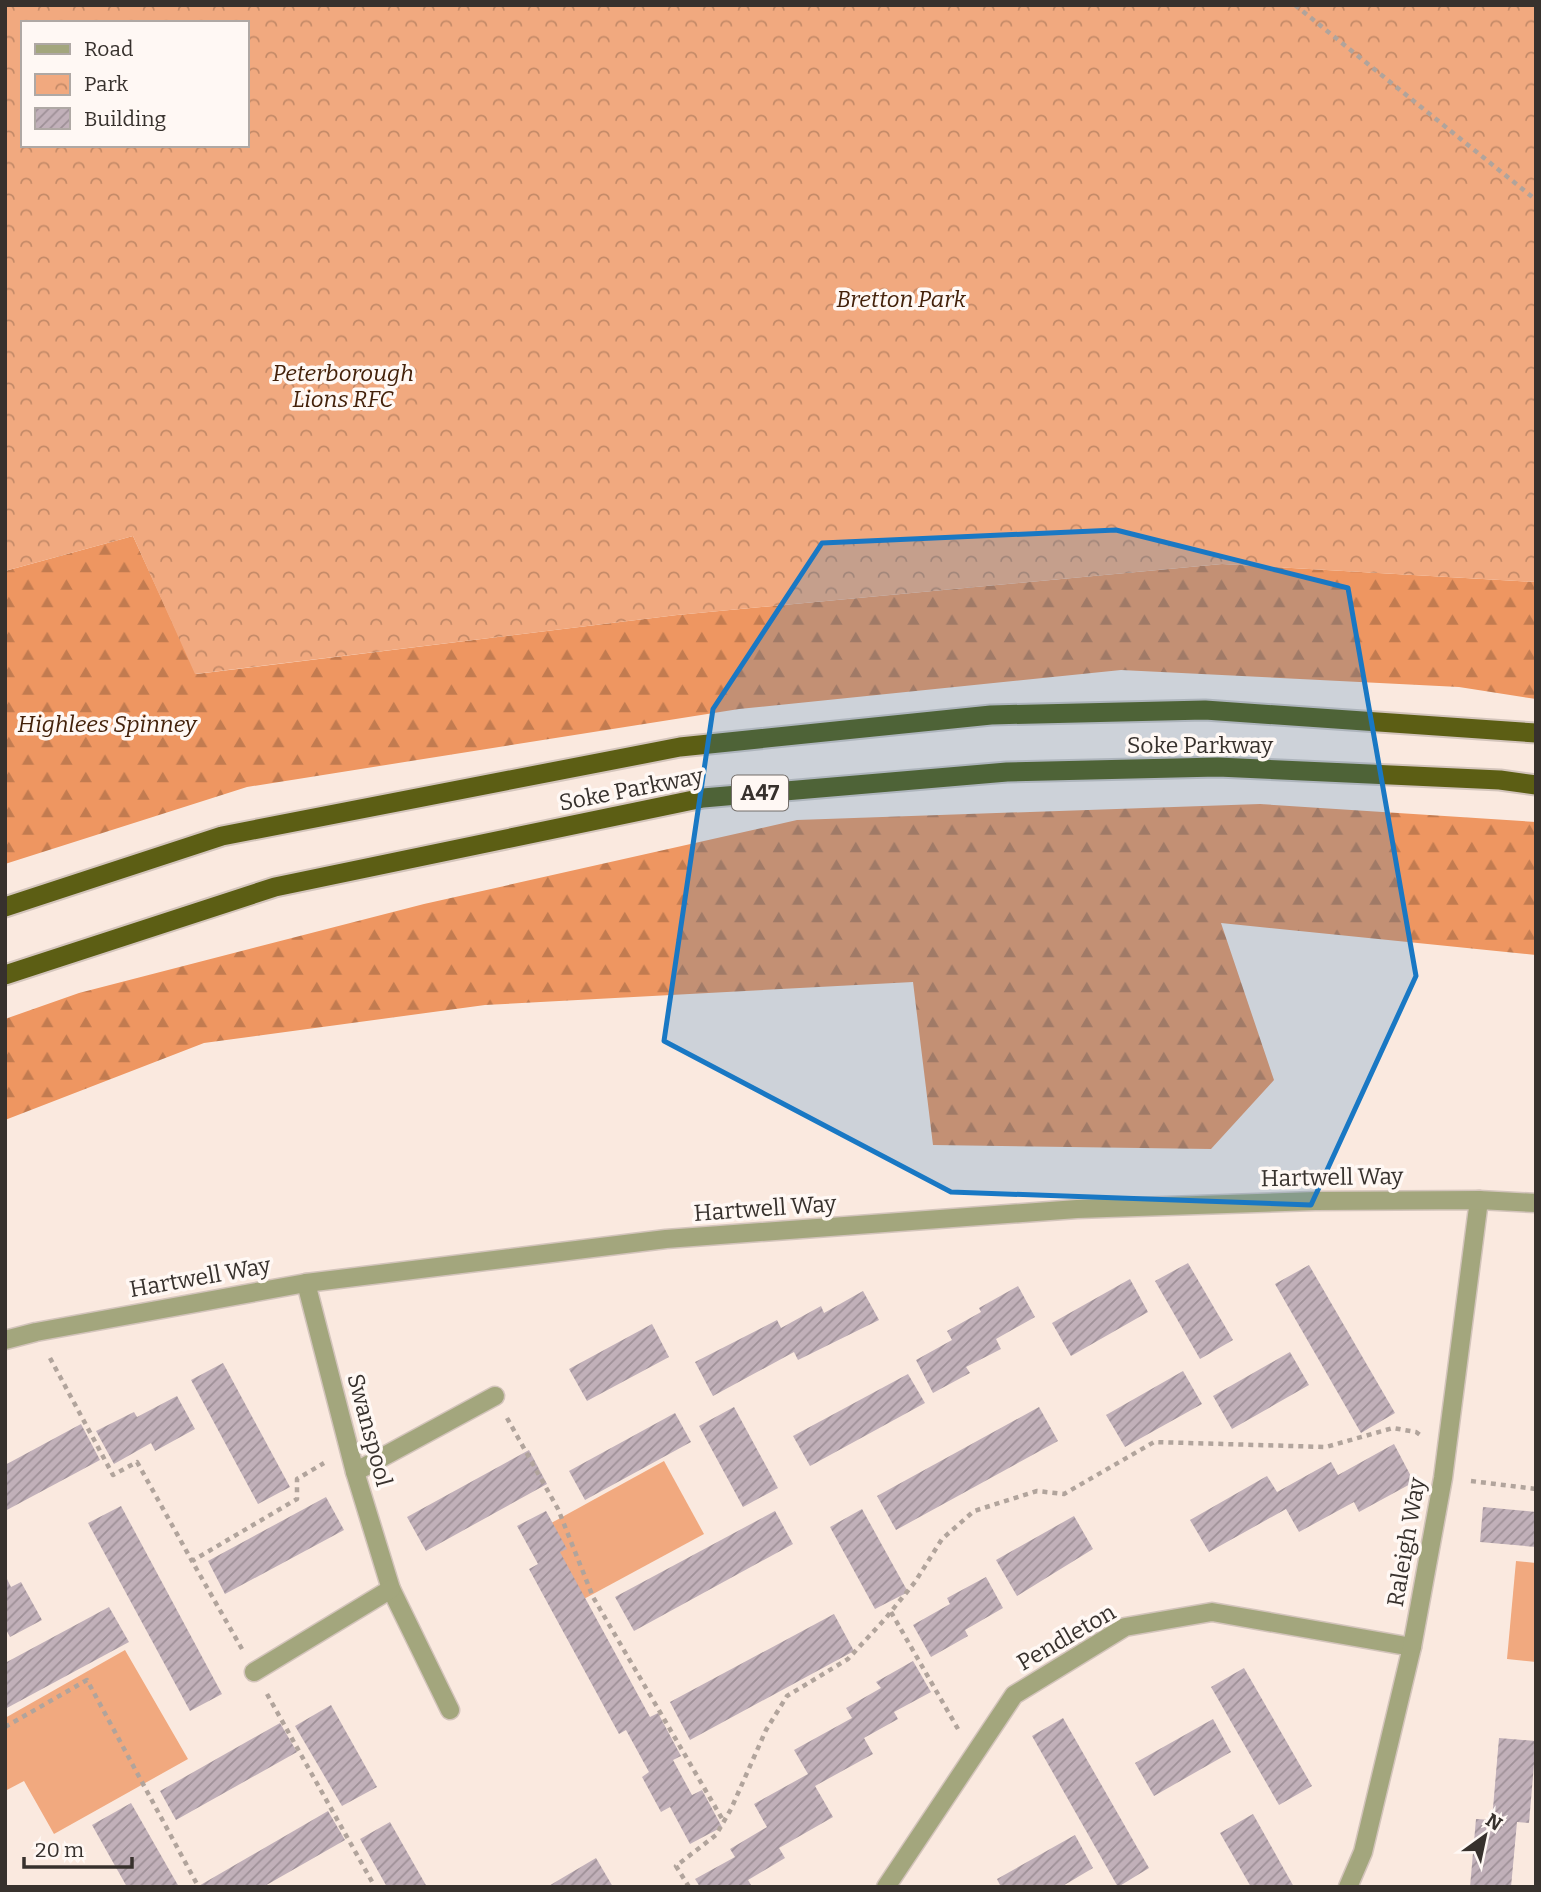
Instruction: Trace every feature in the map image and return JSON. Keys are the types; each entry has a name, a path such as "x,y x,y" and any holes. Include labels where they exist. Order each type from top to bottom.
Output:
{"highway":[{"name":"Soke Parkway","path":"5,907 222,836 680,747 991,715 1205,710 1536,733"},
{"name":"Soke Parkway","path":"5,975 275,887 703,798 1007,772 1218,766 1500,780 1536,785"}],"street":[{"name":"Hartwell Way","path":"5,1340 306,1283 666,1240 1077,1209 1315,1201 1479,1200 1536,1203"},
{"name":"Raleigh Way","path":"1348,1887 1363,1852 1412,1647 1443,1478 1479,1200"},
{"name":"Swanspool","path":"306,1283 348,1448 391,1589 450,1710"},
{"path":"355,1472 495,1396"},
{"path":"254,1672 391,1589"},
{"name":"Pendleton","path":"886,1887 1014,1695 1125,1627 1212,1612 1412,1647"}],"path":[{"path":"1295,5 1536,200"},
{"path":"36,1332 113,1475 137,1462 375,1887"},
{"path":"495,1396 558,1509 593,1597 724,1822"},
{"path":"689,1887 676,1866 716,1835 766,1730 787,1696 848,1659 915,1582 942,1539 974,1511 1037,1492 1064,1494 1154,1442 1326,1447 1392,1428 1416,1432 1447,1451"},
{"path":"192,1561 297,1499 297,1479 348,1448"},
{"path":"1443,1478 1536,1489"},
{"path":"891,1612 974,1756"},
{"path":"5,1727 88,1681 198,1886"}],"highlighted area":[{"path":"1116,530 1348,588 1416,976 1311,1205 951,1192 664,1041 713,709 822,543"}],"green space":[{"name":"Bretton Park","path":"5,5 1536,5 1536,582 1222,564 677,615 195,674 133,536 5,571"},
{"name":"Highlees Spinney","path":"133,536 196,674 677,615 1222,564 1536,582 1536,699 1459,687 1121,670 739,709 247,787 5,864 5,571"},
{"path":"1260,804 1536,822 1536,955 1221,923 1274,1080 1211,1149 933,1145 913,982 485,1005 204,1043 5,1120 5,1019 79,993 424,904 797,820"},
{"path":"664,1461 704,1534 582,1600 544,1527"},
{"path":"1516,1561 1536,1563 1536,1662 1507,1659"},
{"path":"125,1650 188,1759 54,1834 24,1781 5,1791 5,1718"}],"building":[{"path":"1188,1263 1233,1340 1200,1359 1155,1281"},
{"path":"1309,1265 1395,1413 1361,1433 1275,1284"},
{"path":"1130,1279 1148,1312 1071,1356 1052,1323"},
{"path":"1018,1286 1035,1317 996,1339 1001,1349 966,1367 970,1373 933,1393 916,1360 952,1340 947,1331 981,1312 979,1308"},
{"path":"863,1291 879,1320 798,1360 794,1352 713,1396 695,1362 777,1320 781,1328 821,1306 824,1313"},
{"path":"652,1324 669,1357 587,1401 569,1369"},
{"path":"1290,1352 1309,1385 1232,1429 1213,1396"},
{"path":"223,1363 290,1487 258,1504 191,1380"},
{"path":"1183,1371 1202,1404 1125,1447 1106,1415"},
{"path":"908,1374 925,1403 810,1466 793,1436"},
{"path":"177,1396 195,1429 155,1451 151,1443 114,1464 96,1431 134,1412 137,1417"},
{"path":"734,1407 778,1488 743,1507 699,1426"},
{"path":"1039,1407 1058,1441 896,1530 877,1496"},
{"path":"675,1413 691,1442 585,1500 569,1471"},
{"path":"81,1424 100,1460 5,1511 5,1465"},
{"path":"1394,1444 1414,1482 1359,1512 1354,1502 1299,1532 1286,1509 1209,1552 1190,1520 1267,1476 1277,1492 1331,1462 1338,1475"},
{"path":"529,1450 547,1484 426,1551 407,1517"},
{"path":"326,1497 344,1530 225,1594 208,1561"},
{"path":"121,1506 222,1694 190,1711 88,1523"},
{"path":"1483,1507 1536,1512 1536,1547 1480,1542"},
{"path":"862,1509 908,1592 875,1609 830,1527"},
{"path":"546,1511 567,1549 560,1552 650,1717 658,1713 681,1756 673,1760 692,1795 702,1790 722,1827 690,1844 670,1807 661,1812 642,1777 649,1772 626,1730 619,1734 529,1569 538,1564 517,1526"},
{"path":"775,1511 793,1544 634,1631 615,1597"},
{"path":"1074,1516 1093,1549 1017,1596 996,1560"},
{"path":"5,1575 11,1587 21,1582 42,1620 10,1637 5,1628"},
{"path":"986,1577 1003,1608 965,1630 968,1636 931,1657 913,1625 950,1604 947,1598"},
{"path":"109,1607 129,1642 5,1709 5,1663"},
{"path":"834,1614 854,1651 690,1740 670,1702"},
{"path":"913,1661 931,1692 894,1712 898,1719 864,1738 873,1754 815,1786 833,1817 779,1848 785,1858 748,1880 751,1885 749,1887 700,1887 695,1879 735,1857 730,1849 767,1827 754,1804 808,1774 794,1750 852,1718 846,1708 881,1688 876,1682"},
{"path":"1244,1668 1312,1786 1279,1805 1211,1687"},
{"path":"331,1705 377,1787 342,1806 295,1726"},
{"path":"1063,1718 1149,1868 1118,1887 1032,1736"},
{"path":"1213,1719 1231,1752 1154,1796 1135,1763"},
{"path":"280,1723 297,1752 176,1820 160,1791"},
{"path":"1499,1738 1536,1741 1529,1823 1517,1822 1511,1887 1470,1887 1476,1819 1492,1820"},
{"path":"131,1803 179,1887 127,1887 92,1825"},
{"path":"328,1811 345,1840 263,1887 197,1887"},
{"path":"1253,1814 1294,1887 1251,1887 1220,1833"},
{"path":"390,1822 427,1887 387,1887 360,1839"},
{"path":"1075,1835 1093,1868 1061,1887 1001,1887 997,1879"},
{"path":"596,1858 613,1887 547,1887"}],"park label":[{"name":"Peterborough Lions RFC","path":"343,386"}]}
